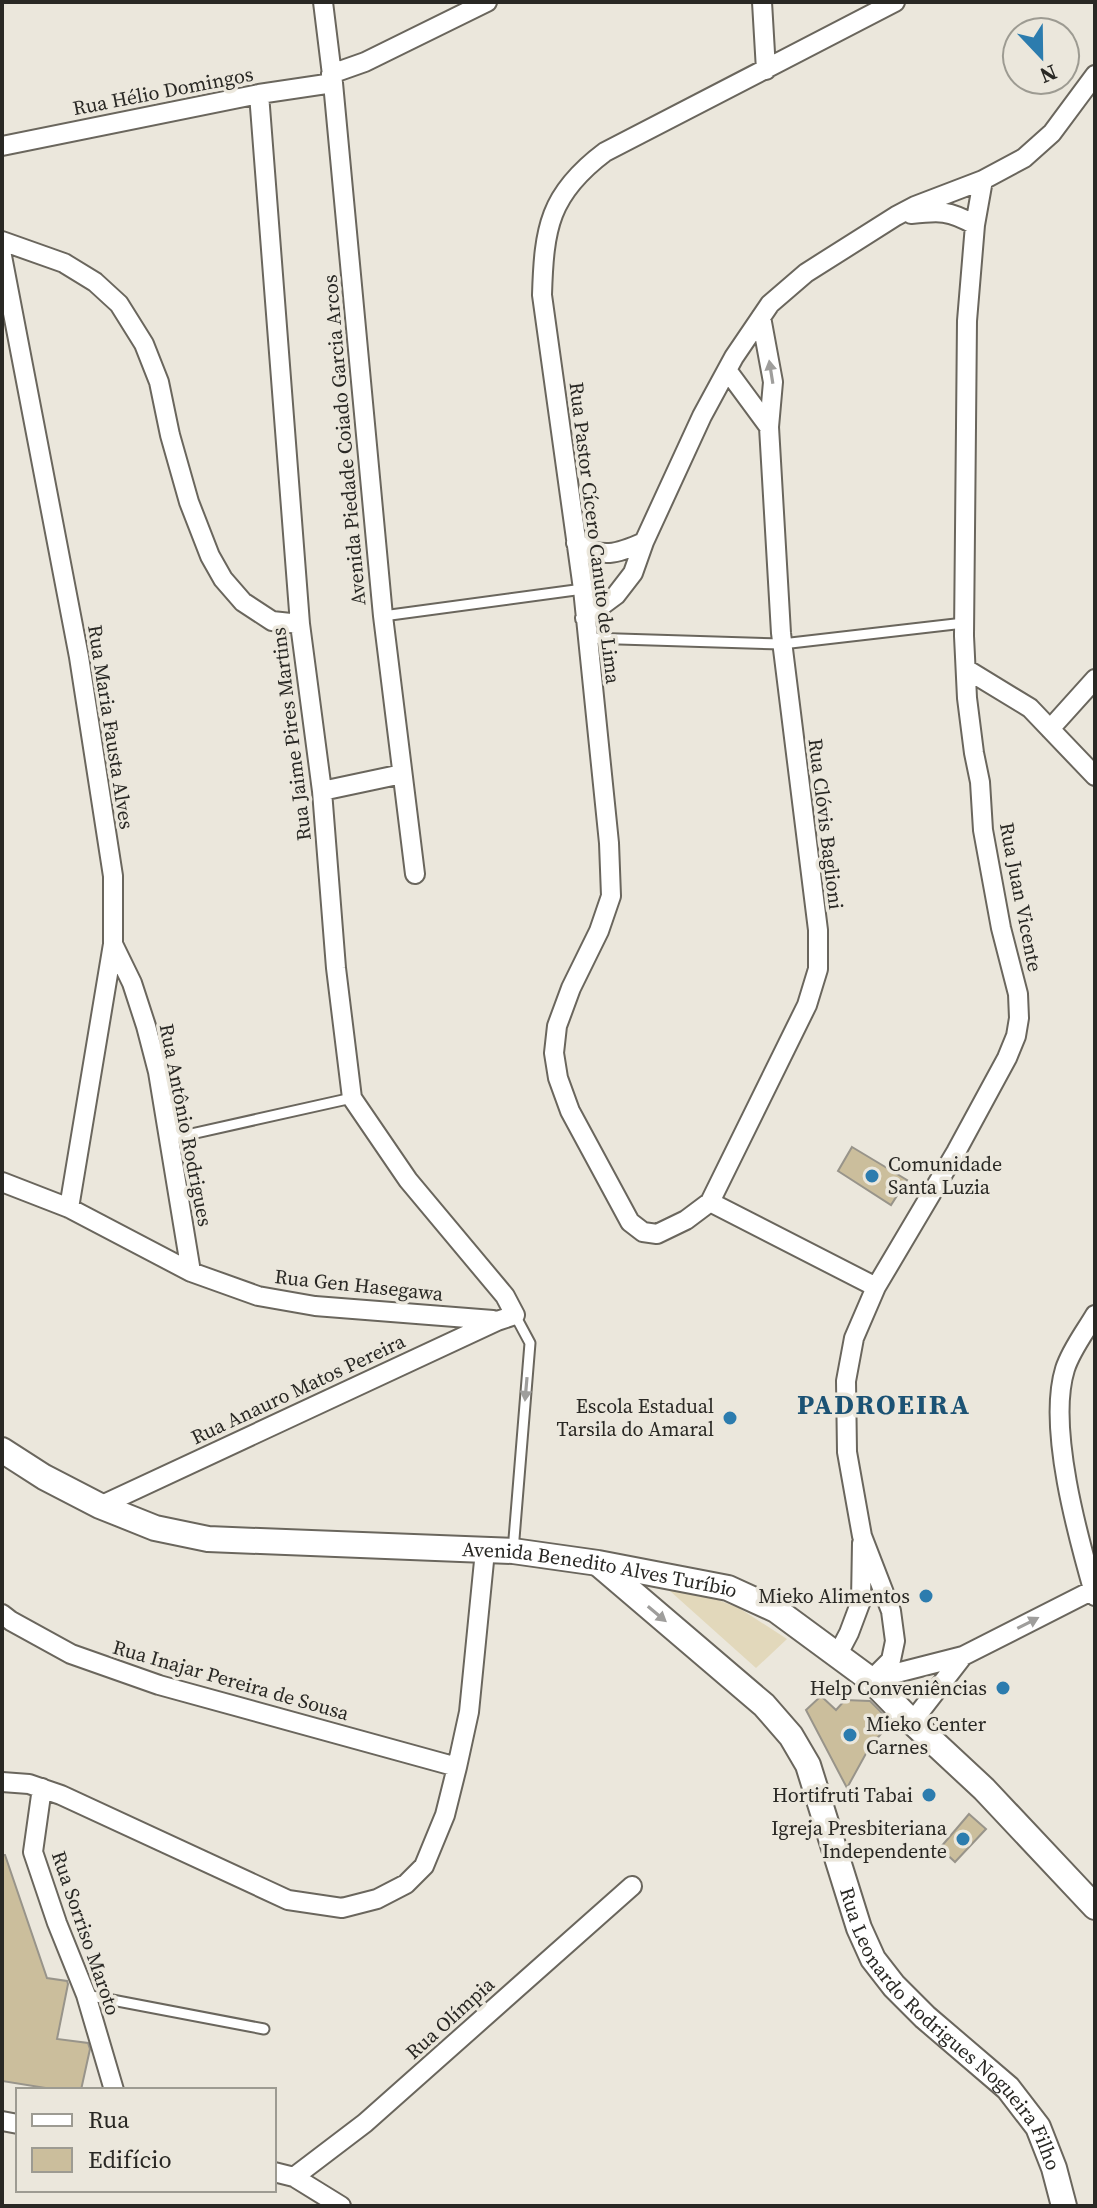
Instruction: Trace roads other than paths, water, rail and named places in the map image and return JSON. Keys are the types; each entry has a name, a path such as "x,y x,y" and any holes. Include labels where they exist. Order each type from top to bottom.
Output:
{"main road":[{"name":"Avenida Benedito Alves Turíbio","path":"2,1450 44,1477 100,1506 155,1528 208,1539 513,1551 598,1563 728,1588 776,1610 871,1680 984,1789 1095,1907"},
{"name":"Rua Leonardo Rodrigues Nogueira Filho","path":"598,1563 764,1705 791,1736 808,1765 859,1928 873,1959 925,2017 1008,2088 1038,2127 1064,2206"}],"street":[{"name":"Avenida Piedade Coiado Garcia Arcos","path":"323,2 383,616 415,874"},
{"name":"Rua Hélio Domingos","path":"2,146 332,78 487,2"},
{"path":"762,2 766,70"},
{"name":"Rua Pastor Cícero Canuto de Lima","path":"643,1232 630,1222 570,1111 558,1078 554,1053 557,1026 611,896 609,843 583,589 542,295 549,226 563,192 582,170 605,152 895,2"},
{"path":"585,618 616,595 633,573 683,454 727,370 770,304 806,273 896,216 983,180 1024,158 1052,133 1095,75"},
{"name":"Rua Jaime Pires Martins","path":"259,94 300,624 322,791 336,968 352,1098 408,1180 505,1296 506,1318"},
{"name":"Rua Juan Vicente","path":"838,1654 861,1601 862,1536 847,1452 846,1381 854,1338 876,1287 956,1152 1007,1058 1019,1018 1018,994 1001,928 983,830 980,782 972,740 964,623 967,321 975,225 983,180"},
{"path":"896,216 955,213 975,225"},
{"path":"2,241 64,263 95,282 119,304 144,344 159,382 189,502 210,556 223,579 243,602 272,621 300,624"},
{"name":"Rua Maria Fausta Alves","path":"2,256 81,672 113,876 113,944 69,1208"},
{"name":"Rua Clóvis Baglioni","path":"643,1232 657,1234 686,1220 710,1202 807,1005 818,969 818,930 782,644 769,427 773,382 761,317"},
{"path":"727,370 769,427"},
{"path":"576,543 601,554 622,552 644,542"},
{"path":"966,669 1030,708 1095,776"},
{"path":"1050,729 1095,679"},
{"path":"322,791 402,774"},
{"name":"Rua Antônio Rodrigues","path":"113,944 132,983 158,1072 191,1272"},
{"name":"Rua Gen Hasegawa","path":"2,1182 69,1208 191,1272 258,1296 301,1304 506,1318"},
{"path":"710,1202 876,1287"},
{"name":"Rua Anauro Matos Pereira","path":"100,1506 506,1318"},
{"path":"871,1680 963,1656 1094,1591 1067,1486 1060,1419 1061,1388 1066,1366 1093,1322"},
{"name":"Rua Juan Vicente","path":"862,1536 891,1611 895,1641 891,1660 871,1680"},
{"path":"2,1782 29,1784 61,1795 288,1900 342,1908 377,1899 406,1884 424,1866 445,1815 469,1712 485,1551"},
{"name":"Rua Inajar Pereira de Sousa","path":"2,1614 71,1654 159,1685 457,1767"},
{"path":"912,1722 963,1656"},
{"name":"Rua Sorriso Maroto","path":"42,1788 33,1852 86,1995 113,2088"},
{"name":"Rua Olímpia","path":"294,2177 365,2123 632,1886"},
{"path":"276,2172 294,2177 341,2206"}],"lane":[{"path":"383,616 583,589"},
{"path":"587,638 782,644 964,623"},
{"path":"169,1139 352,1098"},
{"path":"506,1318 530,1343 513,1551"},
{"path":"86,1995 264,2029"}],"place":[{"name":"Comunidade Santa Luzia","path":"872,1176"},
{"name":"Escola Estadual Tarsila do Amaral","path":"730,1418"},
{"name":"Mieko Alimentos","path":"926,1596"},
{"name":"Help Conveniências","path":"1003,1688"},
{"name":"Mieko Center Carnes","path":"850,1735"},
{"name":"Hortifruti Tabai","path":"929,1795"},
{"name":"Igreja Presbiteriana Independente","path":"963,1839"}],"district":[{"name":"PADROEIRA","path":"884,1404"}]}
